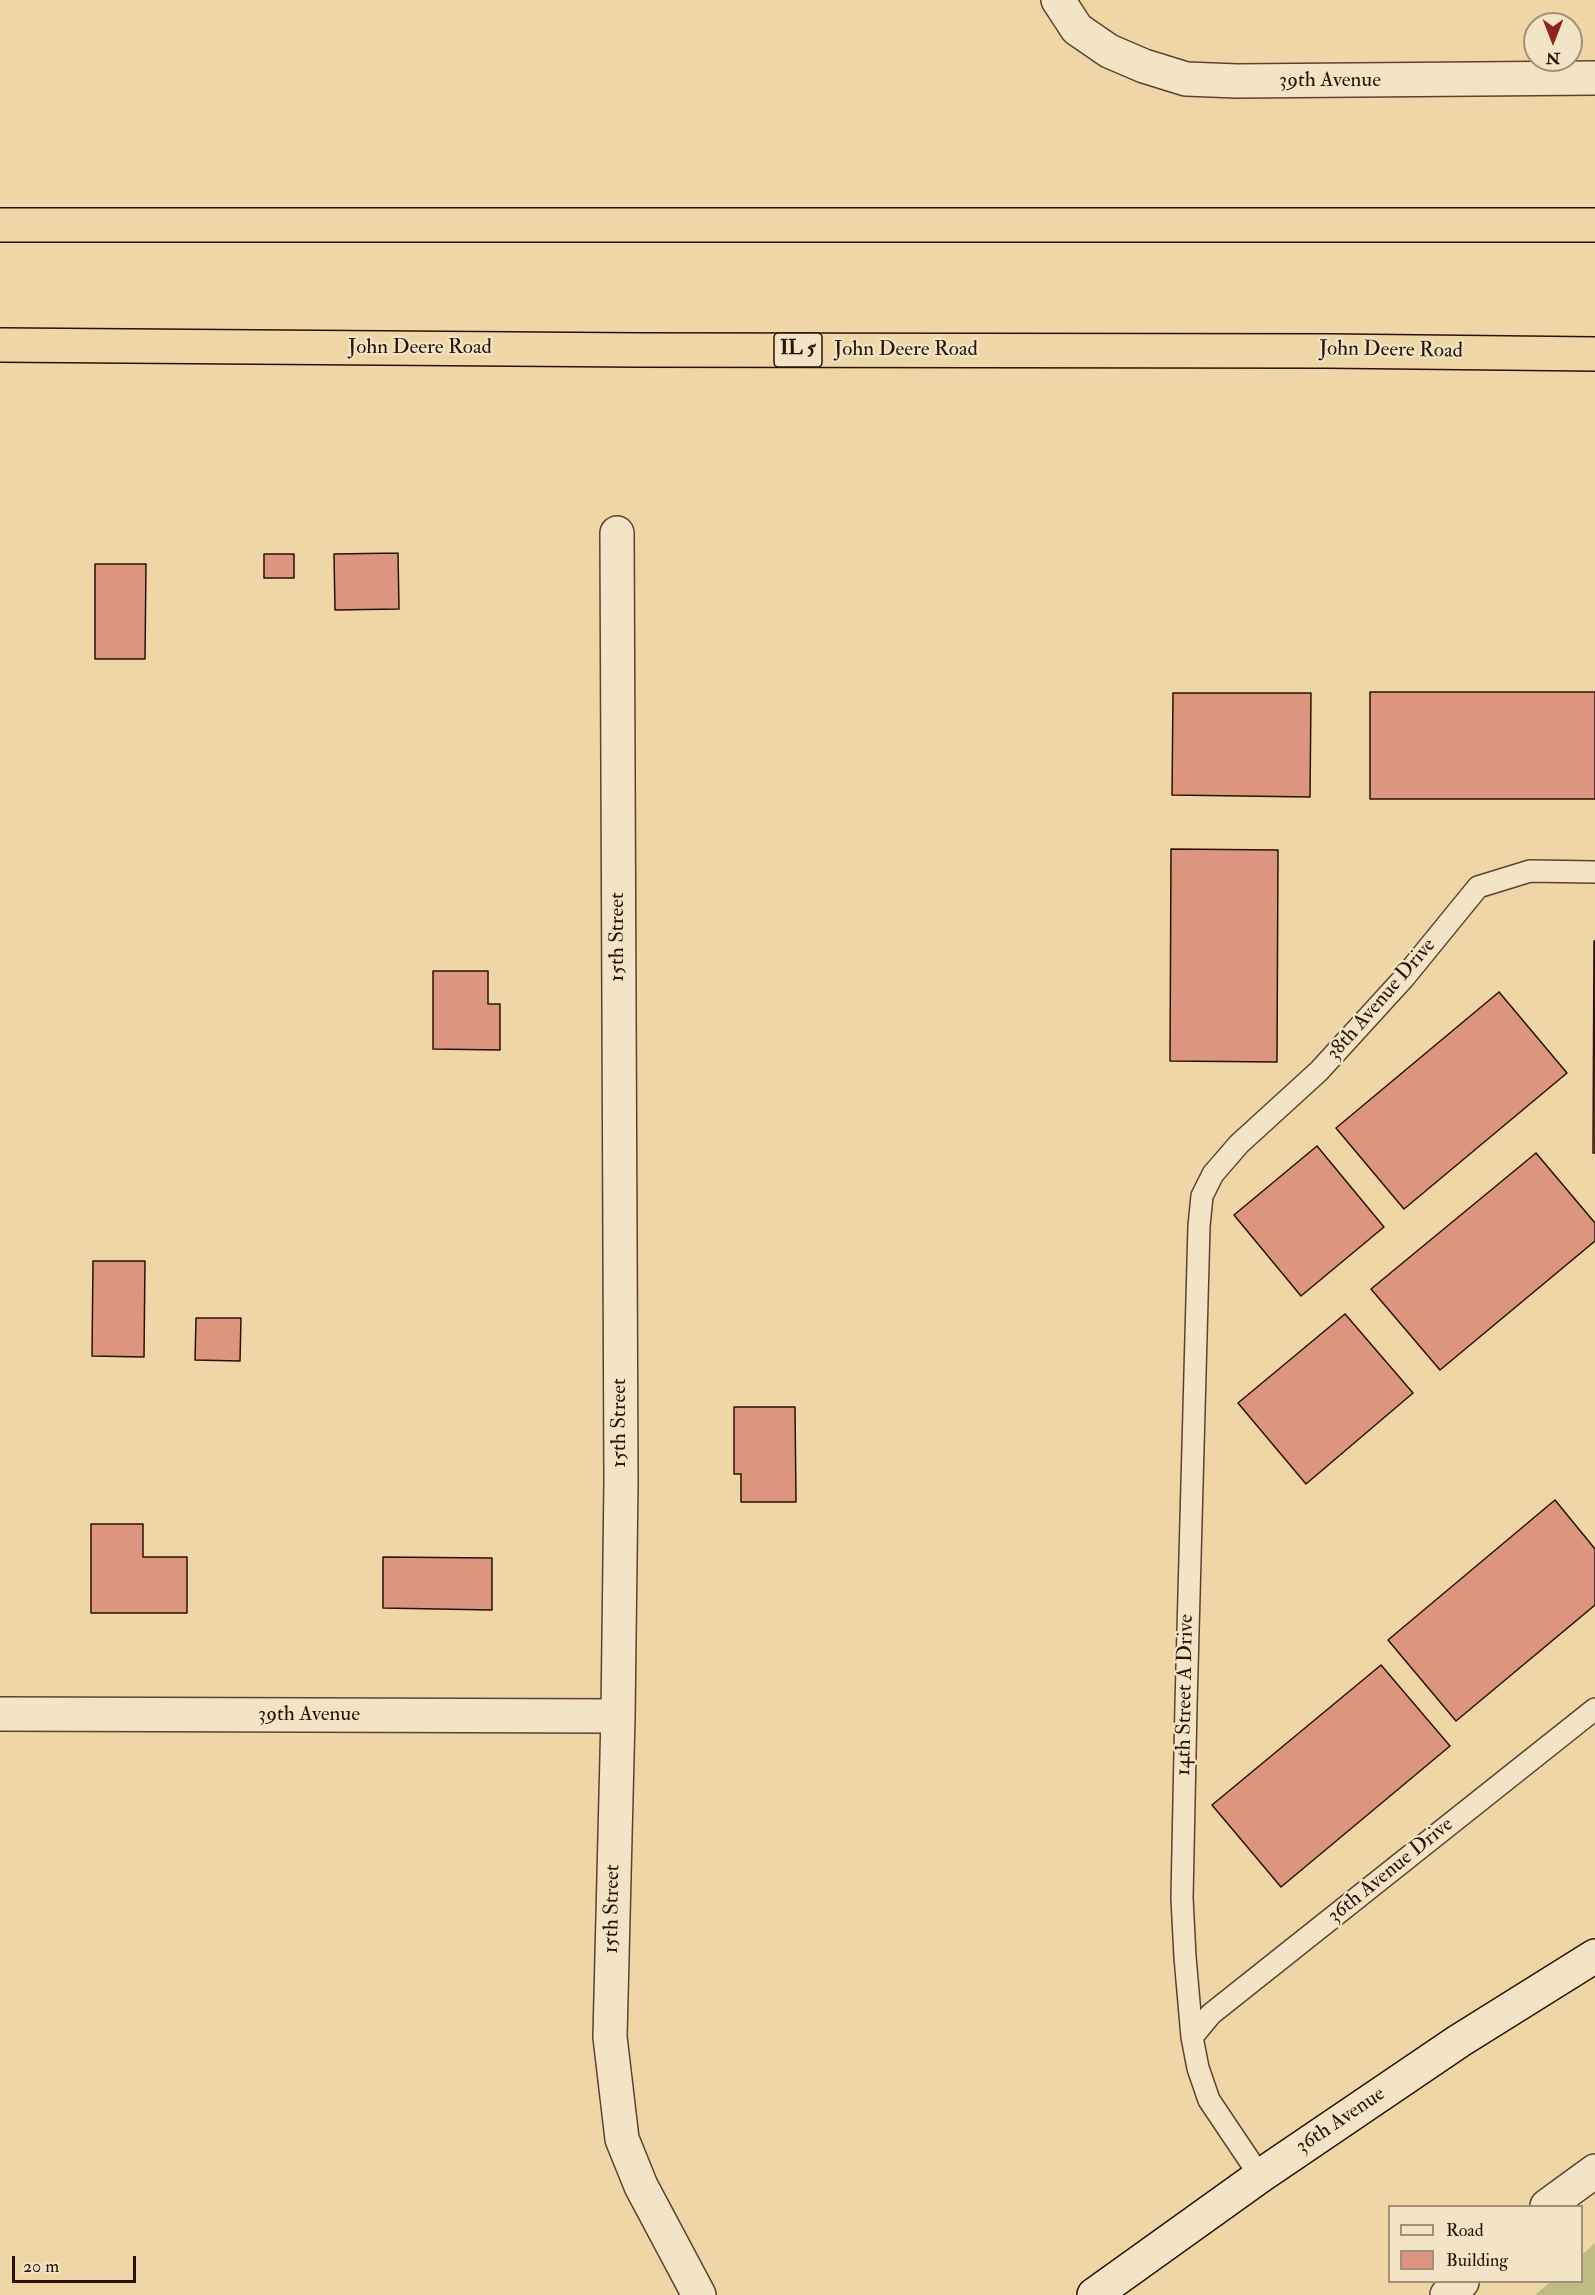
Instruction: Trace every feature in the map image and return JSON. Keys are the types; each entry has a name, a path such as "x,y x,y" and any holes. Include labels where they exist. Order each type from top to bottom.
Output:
{"highway":[{"path":"0,225 1595,225"},
{"name":"John Deere Road","path":"0,345 1595,354"}],"street":[{"name":"39th Avenue","path":"1058,0 1077,29 1109,51 1144,66 1186,79 1237,81 1595,78"},
{"name":"15th Street","path":"617,533 621,1481 610,2037 622,2139 641,2186 699,2295"},
{"name":"39th Avenue","path":"0,1714 618,1716"},
{"name":"36th Avenue","path":"1094,2295 1260,2176 1459,2041 1595,1956"},
{"path":"1548,2205 1595,2171"},
{"path":"1447,2295 1461,2283"}],"lane":[{"name":"38th Avenue Drive","path":"1202,1196 1213,1174 1239,1144 1319,1071 1403,979 1478,887 1530,871 1595,872"},
{"name":"14th Street A Drive","path":"1202,1196 1199,1226 1182,1898 1185,1957 1192,2037 1198,2068 1209,2100 1260,2176"},
{"name":"36th Avenue Drive","path":"1192,2037 1211,2014 1595,1709"}],"shaded area":[{"path":"1595,2243 1595,2295 1535,2295 1549,2283 1583,2283 1583,2254"}],"building":[{"path":"398,553 399,609 335,610 334,554"},
{"path":"264,554 294,554 294,578 264,578"},
{"path":"95,564 146,564 145,659 95,659"},
{"path":"1370,692 1595,692 1595,799 1370,799"},
{"path":"1173,693 1311,693 1310,797 1172,795"},
{"path":"1171,849 1278,850 1277,1062 1170,1061"},
{"path":"1594,941 1595,1153 1593,1153"},
{"path":"433,971 488,971 488,1004 500,1004 500,1050 433,1049"},
{"path":"1499,992 1567,1073 1404,1209 1336,1128"},
{"path":"1317,1146 1384,1227 1301,1296 1234,1215"},
{"path":"1536,1153 1595,1223 1595,1241 1440,1370 1371,1289"},
{"path":"93,1261 145,1261 144,1357 92,1356"},
{"path":"1345,1314 1413,1393 1306,1484 1238,1403"},
{"path":"196,1318 241,1318 240,1361 195,1360"},
{"path":"734,1407 795,1407 796,1502 741,1502 741,1474 734,1474"},
{"path":"1555,1500 1595,1549 1595,1605 1456,1721 1388,1640"},
{"path":"91,1524 143,1524 143,1557 187,1557 187,1613 91,1613"},
{"path":"383,1557 492,1558 492,1610 383,1608"},
{"path":"1381,1665 1450,1746 1281,1887 1212,1805"}]}
